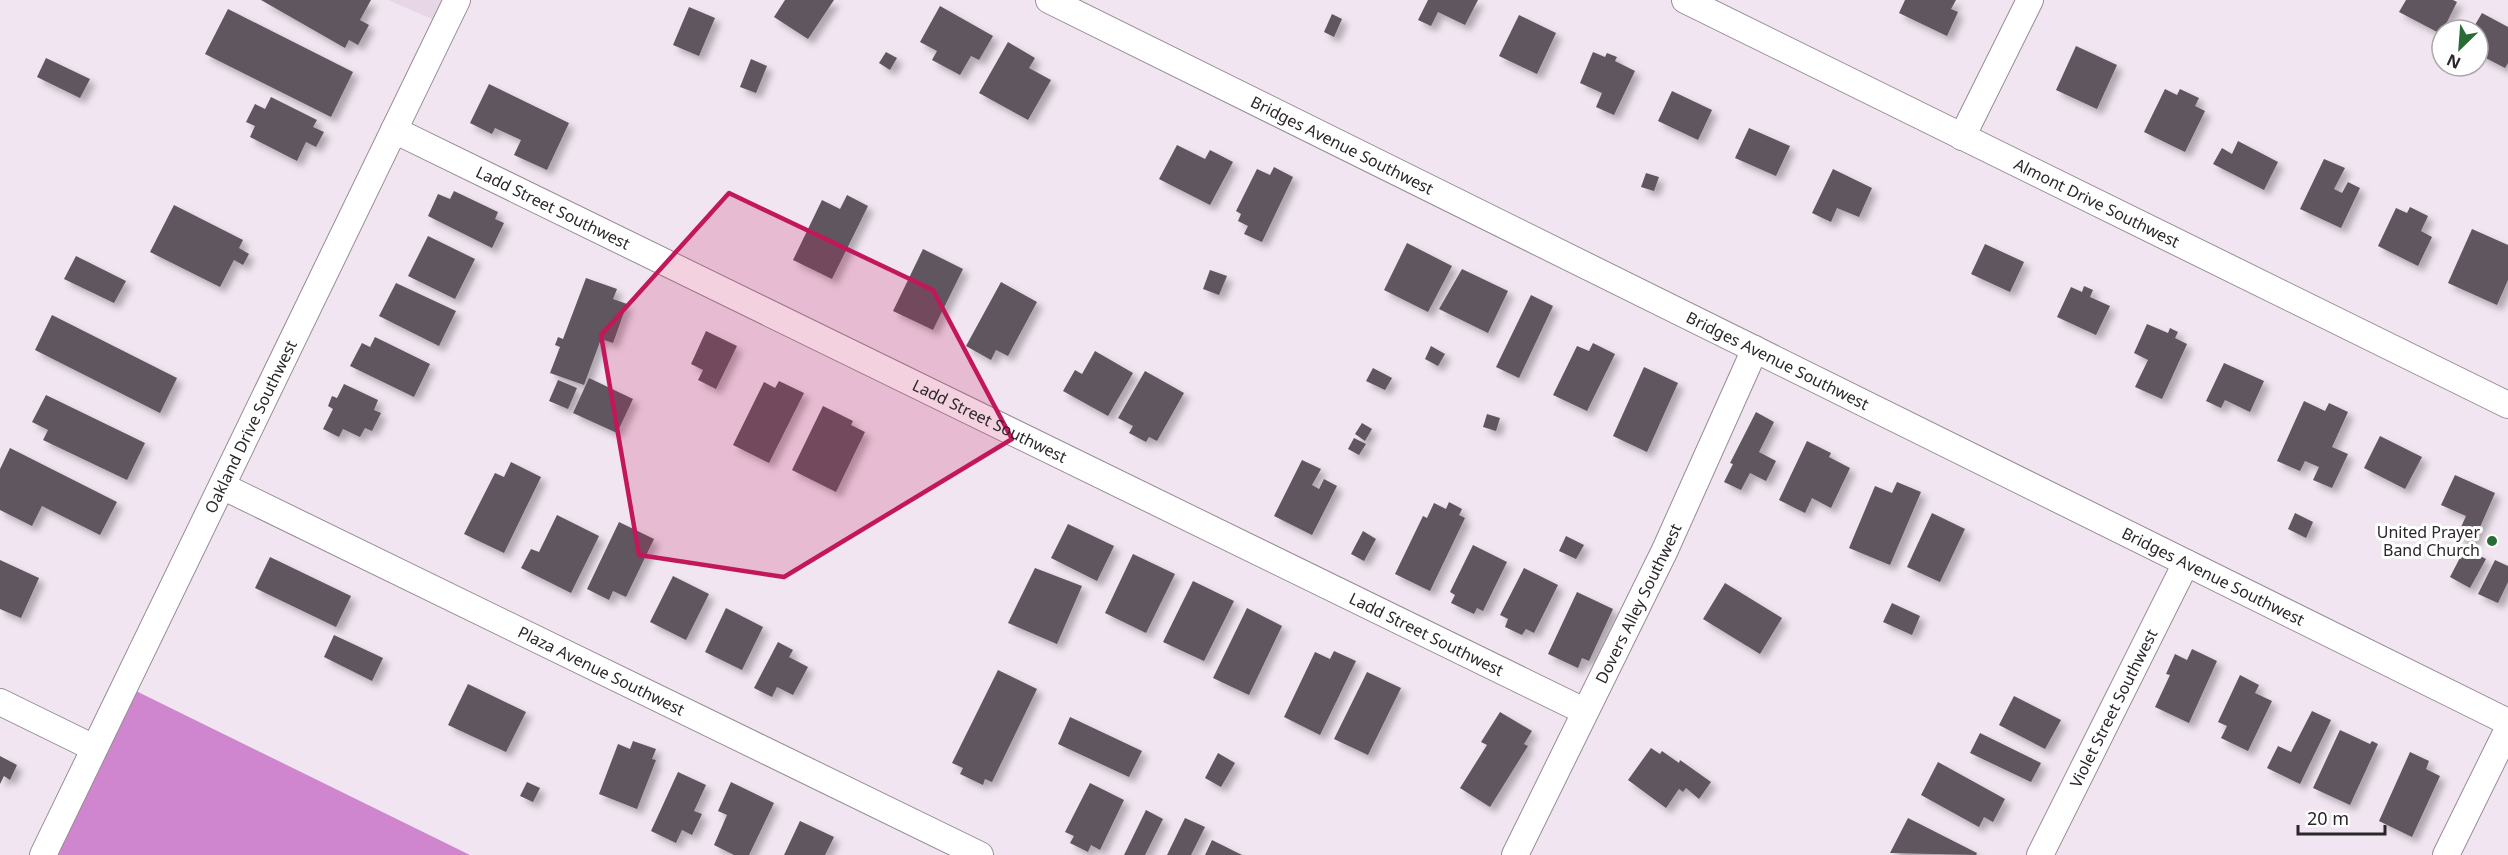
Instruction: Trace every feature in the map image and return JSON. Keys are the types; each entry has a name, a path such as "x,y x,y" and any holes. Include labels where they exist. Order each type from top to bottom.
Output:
{"street":[{"name":"Oakland Drive Southwest","path":"43,855 458,0"},
{"name":"Bridges Avenue Southwest","path":"1049,0 2508,722"},
{"name":"Almont Drive Southwest","path":"1685,0 2508,405"},
{"path":"1962,136 2030,0"},
{"name":"Ladd Street Southwest","path":"394,130 1584,711"},
{"name":"Dovers Alley Southwest","path":"1515,855 1665,550 1755,349"},
{"name":"Plaza Avenue Southwest","path":"222,486 980,855"},
{"name":"Violet Street Southwest","path":"2040,855 2186,563"},
{"path":"0,702 94,748"},
{"path":"2446,855 2508,729"}],"highlighted area":[{"path":"729,193 933,290 1012,439 784,577 639,555 601,335"}],"shaded area":[{"path":"388,0 468,0 453,28"},
{"path":"132,689 470,855 49,855"}],"building":[{"path":"261,0 371,0 360,20 369,25 358,45 349,40 345,48"},
{"path":"785,0 834,0 808,39 774,17"},
{"path":"1428,0 1478,0 1465,25 1438,12 1431,26 1418,20"},
{"path":"1905,0 1956,0 1951,9 1958,12 1947,36 1899,13"},
{"path":"2406,0 2453,0 2457,2 2449,18 2430,18 2430,28 2399,12"},
{"path":"940,6 993,36 979,60 971,56 960,75 932,60 937,51 920,42"},
{"path":"689,7 715,18 699,56 673,45"},
{"path":"228,9 353,72 331,117 205,54"},
{"path":"2482,13 2508,27 2508,63 2505,68 2490,60 2490,18 2479,18"},
{"path":"1332,14 1342,19 1334,37 1324,32"},
{"path":"1519,15 1556,33 1537,74 1499,56"},
{"path":"1008,42 1035,58 1029,68 1051,80 1028,120 979,93"},
{"path":"2076,46 2117,65 2097,109 2056,90"},
{"path":"886,52 897,58 890,70 879,63"},
{"path":"1593,52 1605,57 1607,53 1617,57 1615,61 1635,71 1614,115 1596,107 1602,93 1580,83"},
{"path":"46,58 90,79 80,98 37,77"},
{"path":"751,59 767,66 756,93 740,87"},
{"path":"489,84 569,123 547,170 514,155 521,140 495,128 492,134 470,123"},
{"path":"2165,89 2177,95 2180,89 2199,98 2195,106 2205,111 2185,152 2144,132"},
{"path":"1672,91 1712,110 1698,140 1658,121"},
{"path":"271,97 317,120 313,127 324,132 316,147 306,142 297,161 250,137 255,126 246,122 255,104 265,109"},
{"path":"1749,128 1790,146 1776,176 1735,158"},
{"path":"2238,141 2278,162 2264,190 2213,164 2222,148 2232,154"},
{"path":"1177,145 1205,159 1210,150 1233,162 1210,205 1159,179"},
{"path":"2324,159 2345,168 2334,189 2342,193 2348,182 2360,188 2341,228 2300,209"},
{"path":"1274,167 1293,177 1262,242 1244,234 1248,226 1238,221 1241,214 1236,211 1257,169 1270,175"},
{"path":"1833,169 1872,188 1859,217 1837,208 1831,222 1812,213"},
{"path":"1646,173 1659,177 1654,191 1641,187"},
{"path":"454,191 498,212 495,219 504,223 492,248 428,216 438,194 450,199"},
{"path":"847,195 868,206 832,279 793,260 822,200 840,209"},
{"path":"174,205 243,240 239,248 249,254 243,265 234,260 220,287 150,252"},
{"path":"2410,207 2428,216 2421,231 2432,237 2418,266 2378,246 2396,208 2407,213"},
{"path":"2472,229 2508,245 2508,280 2497,305 2448,283"},
{"path":"428,236 475,259 455,299 408,276"},
{"path":"1407,243 1452,266 1428,312 1384,290"},
{"path":"1985,244 2024,262 2010,292 1971,274"},
{"path":"923,249 963,269 933,330 893,311"},
{"path":"76,256 126,281 114,303 64,279"},
{"path":"1462,269 1508,291 1488,333 1439,309"},
{"path":"1210,270 1227,276 1219,295 1203,289"},
{"path":"586,278 617,289 613,299 627,304 613,343 601,339 584,385 550,373 560,347 555,345 558,337 563,339"},
{"path":"1001,282 1037,302 1008,356 996,350 991,360 966,346"},
{"path":"396,283 456,311 439,346 379,316"},
{"path":"2084,286 2093,290 2090,297 2110,306 2096,335 2057,317 2071,287 2082,292"},
{"path":"1531,295 1553,306 1519,378 1496,367"},
{"path":"52,315 177,378 160,413 35,350"},
{"path":"2147,324 2168,333 2170,328 2178,332 2175,338 2187,344 2162,399 2135,387 2148,360 2134,353"},
{"path":"706,331 737,346 716,389 698,380 703,370 691,364"},
{"path":"375,337 430,364 414,397 350,366 362,343 370,347"},
{"path":"1593,343 1615,354 1587,411 1553,395 1577,346 1589,351"},
{"path":"1431,346 1445,354 1438,366 1425,359"},
{"path":"1095,351 1133,373 1108,416 1063,391 1075,370 1082,374"},
{"path":"2224,363 2264,381 2250,412 2225,400 2221,408 2206,401"},
{"path":"1644,367 1678,383 1647,452 1613,436"},
{"path":"1373,368 1392,378 1385,390 1366,381"},
{"path":"1145,371 1184,393 1157,441 1149,437 1146,442 1129,433 1133,426 1118,418"},
{"path":"589,378 633,399 617,433 573,413"},
{"path":"558,380 577,388 568,409 549,401"},
{"path":"779,381 804,393 769,463 733,445 764,382 775,388"},
{"path":"344,384 378,400 374,410 381,413 372,431 365,428 360,437 343,429 339,437 323,429 333,409 328,406 332,396 337,398"},
{"path":"46,395 145,443 127,480 43,440 48,430 32,422"},
{"path":"2304,401 2325,411 2329,403 2348,412 2332,447 2348,454 2332,488 2313,480 2319,467 2305,461 2300,471 2277,461"},
{"path":"823,406 853,421 851,425 865,432 836,492 792,470"},
{"path":"1756,412 1774,422 1759,452 1776,461 1766,481 1750,473 1741,490 1724,482 1733,464 1730,463"},
{"path":"1487,414 1500,418 1496,431 1483,427"},
{"path":"1362,423 1372,429 1365,441 1355,434"},
{"path":"2380,436 2422,457 2405,489 2364,468"},
{"path":"1354,438 1366,444 1359,455 1348,449"},
{"path":"1807,441 1831,453 1829,457 1850,468 1831,508 1812,498 1805,513 1779,500"},
{"path":"10,448 117,502 100,535 42,506 32,526 0,510 0,469"},
{"path":"1302,460 1321,469 1312,485 1319,489 1324,479 1337,486 1312,535 1274,516"},
{"path":"511,462 541,477 504,553 464,534 495,473 504,477"},
{"path":"2455,475 2495,493 2473,543 2457,536 2466,516 2441,505"},
{"path":"1897,482 1921,492 1890,565 1849,548 1875,486 1892,493"},
{"path":"1449,502 1462,509 1459,515 1465,518 1430,591 1395,574 1423,516 1427,518 1434,503 1446,509"},
{"path":"1932,513 1965,529 1940,582 1907,567"},
{"path":"2295,513 2313,522 2306,538 2288,529"},
{"path":"557,515 599,536 571,593 521,568 531,549 539,552"},
{"path":"619,522 654,539 626,597 613,591 609,600 587,589"},
{"path":"1068,524 1114,546 1097,581 1051,558"},
{"path":"1363,531 1376,539 1364,561 1351,554"},
{"path":"1566,536 1584,545 1576,559 1559,551"},
{"path":"1473,545 1507,562 1483,611 1477,608 1474,614 1451,603 1455,595 1450,592"},
{"path":"2465,548 2486,559 2470,588 2450,577"},
{"path":"1133,554 1175,574 1146,633 1105,613"},
{"path":"270,557 351,596 336,627 255,588"},
{"path":"0,560 39,578 21,618 0,609"},
{"path":"2495,560 2508,566 2508,582 2498,603 2478,594"},
{"path":"1035,568 1082,586 1057,644 1008,623"},
{"path":"1524,568 1558,585 1534,633 1526,629 1522,635 1505,627 1508,619 1500,615"},
{"path":"673,576 709,594 686,640 650,622"},
{"path":"1193,581 1234,601 1204,661 1163,642"},
{"path":"1725,583 1782,618 1760,654 1703,619"},
{"path":"1577,592 1613,609 1589,661 1582,658 1578,668 1548,654"},
{"path":"1892,603 1920,616 1912,635 1883,622"},
{"path":"726,608 763,627 742,670 705,652"},
{"path":"1247,608 1282,626 1249,695 1213,678"},
{"path":"334,635 383,658 372,681 324,657"},
{"path":"778,642 793,650 789,657 808,667 793,695 777,687 772,697 754,688"},
{"path":"2192,649 2217,661 2189,723 2155,707 2170,675 2166,674 2175,654 2187,660"},
{"path":"1334,651 1356,661 1320,735 1284,717 1315,652 1330,659"},
{"path":"998,670 1037,689 992,782 985,779 983,785 960,774 963,768 952,763"},
{"path":"1367,672 1401,688 1368,755 1334,739"},
{"path":"2240,675 2259,685 2255,693 2272,701 2248,751 2221,738 2227,726 2218,722"},
{"path":"468,684 526,712 506,752 448,725"},
{"path":"2014,696 2061,720 2045,749 1999,725"},
{"path":"2312,711 2331,720 2300,784 2267,768 2278,746 2291,752"},
{"path":"1500,712 1532,731 1524,744 1528,746 1490,807 1460,788 1487,745 1481,742"},
{"path":"1070,717 1142,751 1129,777 1058,744"},
{"path":"2340,730 2370,744 2372,741 2378,744 2350,805 2313,788"},
{"path":"1980,733 2041,763 2031,782 1970,753"},
{"path":"633,741 656,749 652,759 656,760 637,809 599,794 618,744 630,749"},
{"path":"1651,748 1660,754 1662,751 1679,763 1680,760 1711,782 1699,799 1686,788 1683,792 1679,789 1666,808 1628,780"},
{"path":"2410,752 2429,761 2426,769 2440,776 2412,837 2379,821"},
{"path":"1218,753 1235,763 1221,787 1205,778"},
{"path":"0,756 17,765 10,780 4,776 0,784"},
{"path":"1938,762 2005,799 1993,822 1984,817 1979,827 1921,795"},
{"path":"678,772 706,785 694,811 702,814 692,835 682,830 676,843 651,831"},
{"path":"527,782 540,788 533,802 520,796"},
{"path":"731,782 774,803 749,855 734,855 714,845 727,815 718,811"},
{"path":"1090,783 1124,800 1100,850 1091,845 1088,852 1070,843 1074,836 1065,832"},
{"path":"1146,810 1163,819 1145,855 1124,855"},
{"path":"1185,818 1205,827 1191,855 1167,855"},
{"path":"1908,818 1977,853 1976,855 1890,853"},
{"path":"800,821 834,837 825,855 784,855"},
{"path":"1212,840 1242,855 1205,855"}],"place":[{"name":"United Prayer Band Church","path":"2492,541"}]}
